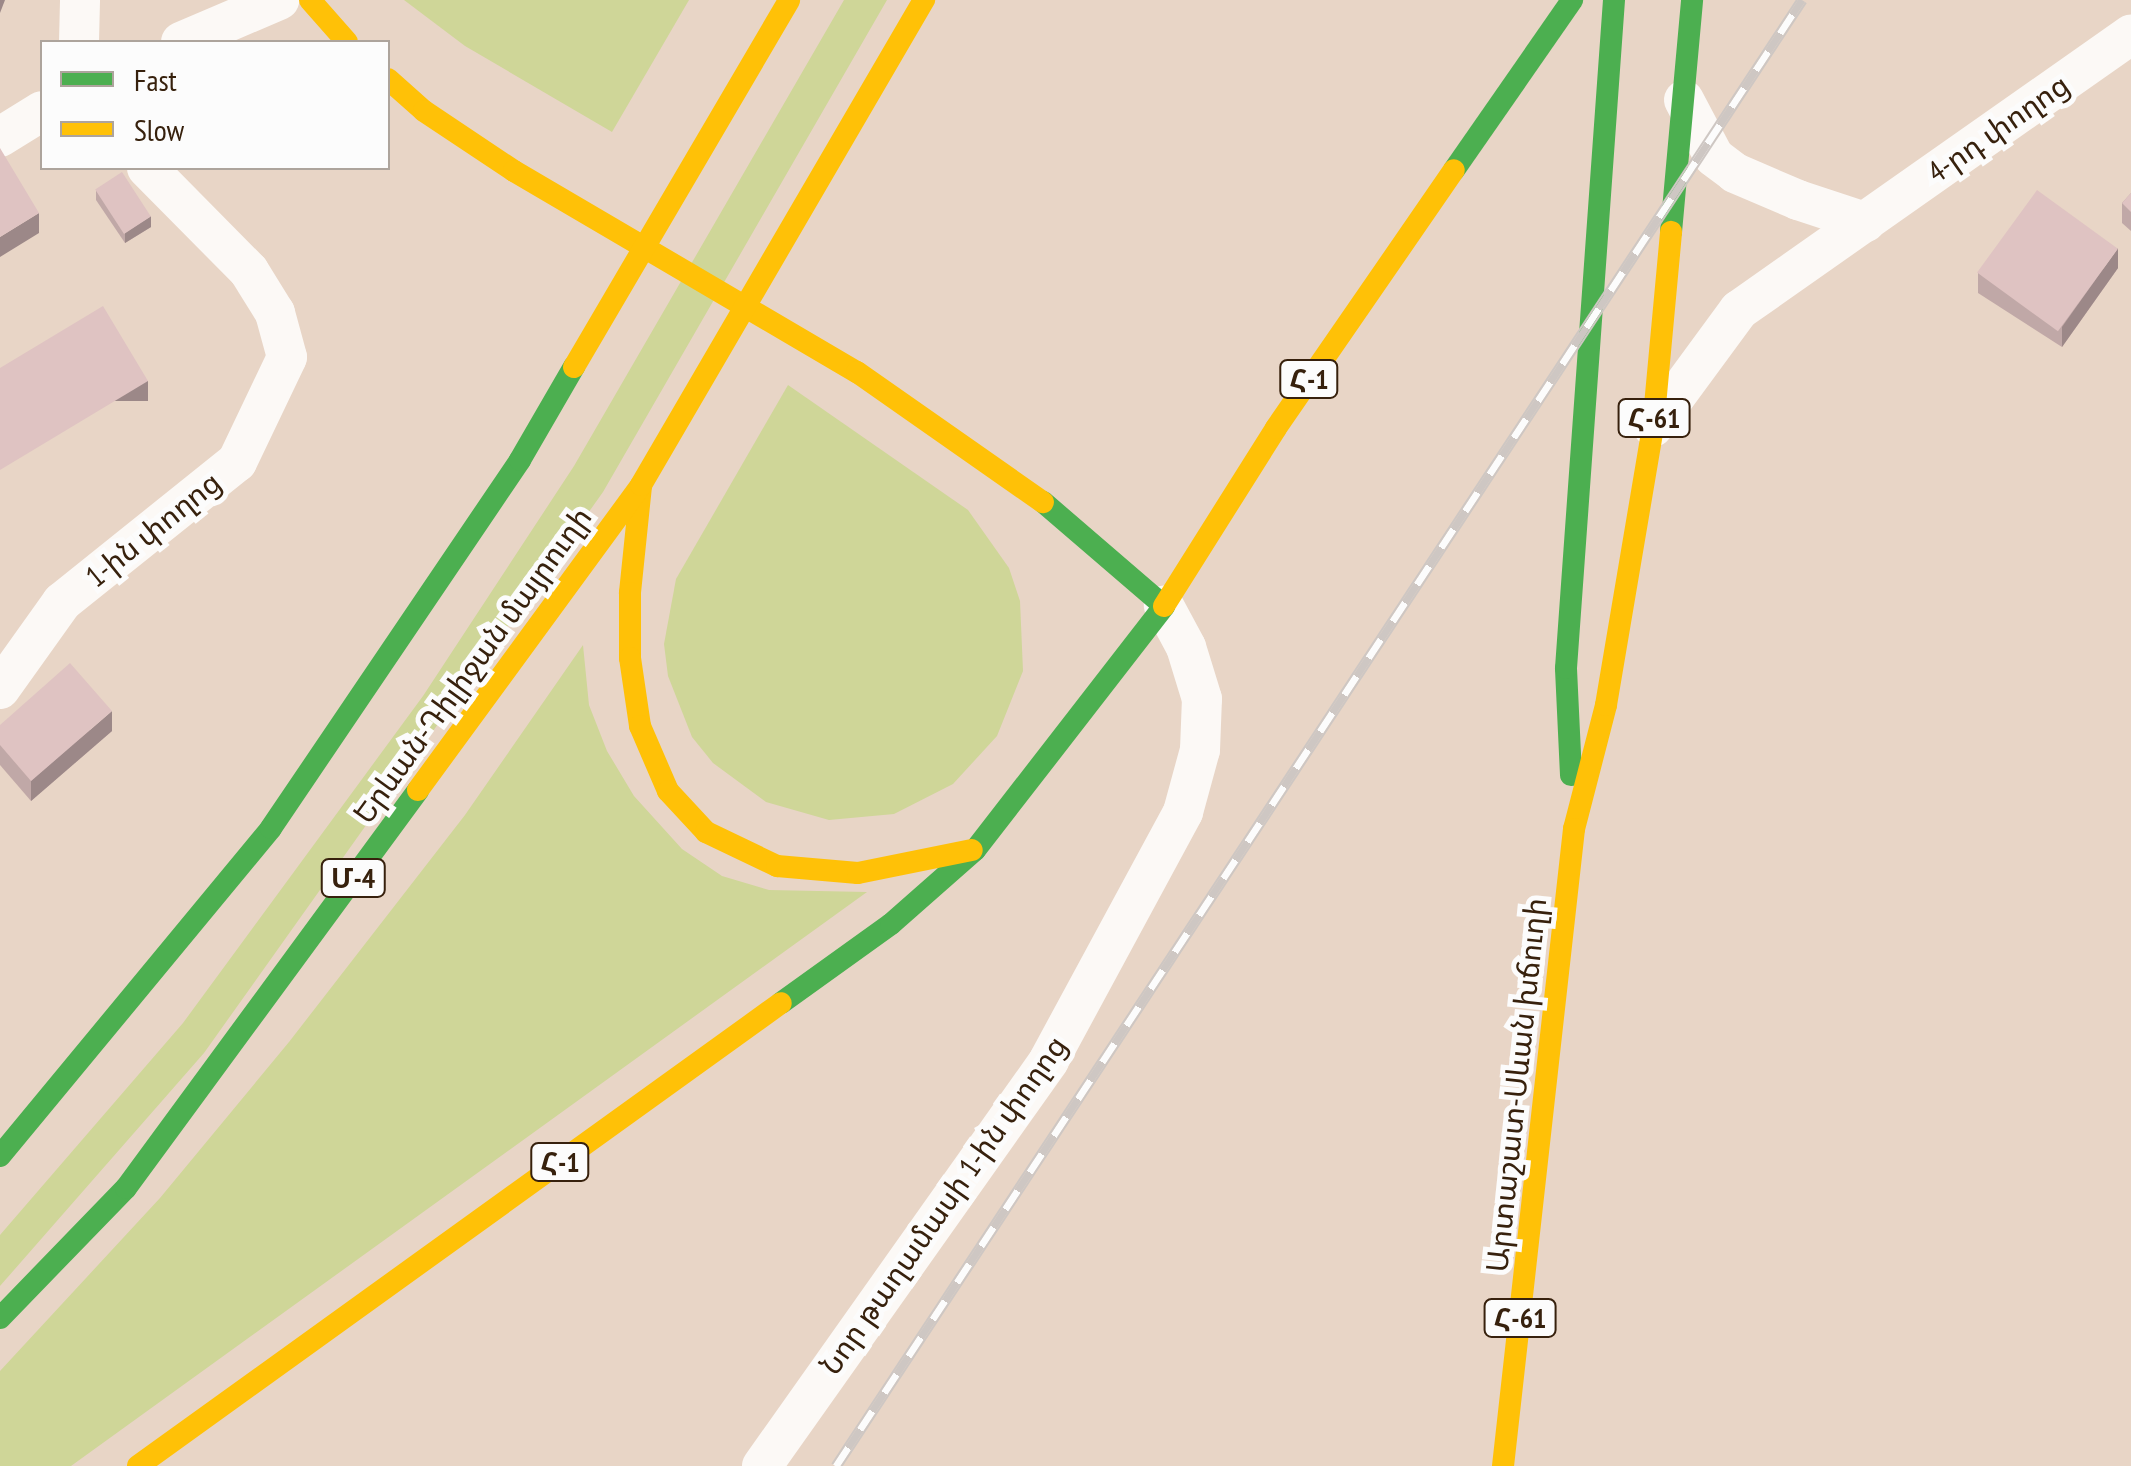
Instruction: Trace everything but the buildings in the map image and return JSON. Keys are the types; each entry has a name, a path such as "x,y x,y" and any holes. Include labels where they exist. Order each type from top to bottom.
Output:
{"main road":[{"path":"310,0 345,40"},
{"path":"768,36 776,0"},
{"path":"0,1156 272,828 520,460 789,0"},
{"name":"Երևան-Դիլիջան մայրուղի","path":"0,1318 126,1188 641,484 924,0"},
{"name":"Հ-1","path":"138,1466 891,924 975,850 1164,606 1276,428 1572,0"},
{"name":"Հ-61","path":"1574,829 1566,668 1614,0"},
{"name":"Հ-61","path":"1574,829 1606,706 1653,426 1692,0"},
{"path":"390,81 424,111 514,171 872,382 1024,486 1164,606"},
{"path":"641,484 630,593 630,658 640,726 668,791 706,832 777,866 858,873 975,850"},
{"name":"Արտաշատ-Սևան խճուղի","path":"1503,1466 1574,829"}],"street":[{"path":"79,40 80,0"},
{"path":"187,40 278,0"},
{"name":"4-րդ փողոց","path":"1653,426 1739,310 2131,35"},
{"path":"1684,100 1714,157 1736,172 1798,200 1865,222"},
{"path":"0,136 40,112"},
{"name":"1-ին փողոց","path":"0,688 62,602 236,462 287,357 275,313 248,271 149,170"},
{"name":"Նոր թաղամասի 1-ին փողոց","path":"762,1466 1049,1060 1184,812 1200,750 1202,699 1186,647 1164,606"}],"green space":[{"path":"404,0 689,0 612,132 465,46"},
{"path":"844,0 887,0 603,492 204,1053 0,1286 0,1235 183,1023 423,696 574,466"},
{"path":"788,385 968,510 1009,568 1020,601 1023,671 997,736 953,784 894,814 829,820 766,802 713,763 692,737 668,676 664,644 676,579"},
{"path":"583,645 589,705 607,751 634,796 682,849 722,876 769,890 867,892 71,1466 0,1466 0,1371 160,1198 289,1042 465,815"}],"railway":[{"path":"836,1466 1802,0"}],"traffic: fast":[{"path":"1454,170 1572,0"},
{"path":"1571,775 1566,668 1614,0"},
{"path":"1671,232 1692,0"},
{"path":"0,1156 271,828 520,460 574,367"},
{"path":"781,1003 891,924 975,850 1164,606 1043,502"},
{"path":"0,1318 126,1188 418,790"}],"traffic: slow":[{"path":"310,0 345,40"},
{"path":"574,367 789,0"},
{"path":"418,790 641,485 924,0"},
{"path":"390,81 424,111 514,171 857,372 1043,502"},
{"path":"1164,606 1276,428 1454,170"},
{"path":"1574,829 1606,705 1653,427 1671,232"},
{"path":"641,486 630,593 630,658 640,726 668,791 706,832 777,866 858,873 972,850"},
{"path":"1503,1466 1574,829"},
{"path":"138,1466 781,1003"}]}
